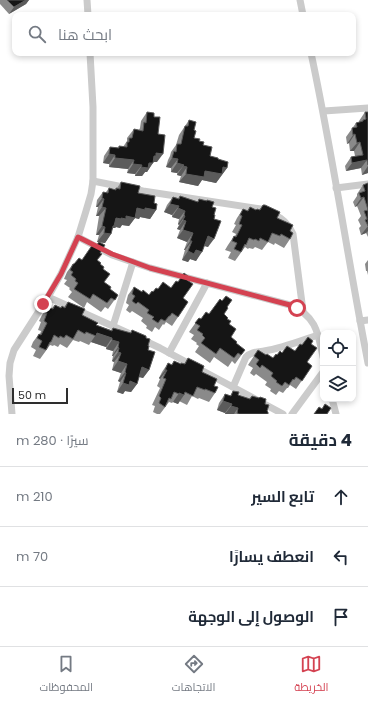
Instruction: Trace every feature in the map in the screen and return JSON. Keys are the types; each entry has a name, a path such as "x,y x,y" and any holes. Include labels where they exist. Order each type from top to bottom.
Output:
{"street":[{"path":"87,0 88,12"},
{"path":"300,0 302,12"},
{"path":"12,414 9,376 10,363 14,350 61,274 78,237 91,194 93,181 93,108 90,56"},
{"path":"312,56 324,111 336,188 368,362"},
{"path":"324,111 368,108"},
{"path":"93,181 143,191 261,209 285,221 293,234 303,311"},
{"path":"336,188 368,184"},
{"path":"78,237 112,254 150,268 290,305 303,311 310,317 318,335 320,344"},
{"path":"113,326 133,262"},
{"path":"169,353 207,283"},
{"path":"48,297 169,353 283,414"},
{"path":"360,321 368,320"},
{"path":"232,387 248,355 277,349 318,335"},
{"path":"292,414 320,376"},
{"path":"333,402 336,414"}],"building":[{"path":"7,0 26,0 14,7"},
{"path":"147,112 154,113 154,117 160,117 158,134 165,135 163,154 156,153 153,163 149,163 148,168 141,167 142,165 133,164 134,160 115,158 115,155 109,154 110,147 127,147 127,142 129,142 129,138 132,138 134,129 143,131 144,122 146,123"},
{"path":"365,112 368,112 368,165 367,160 352,163 351,157 363,155 360,142 357,143 355,134 353,135 352,128 357,127 356,123 366,119"},
{"path":"189,120 196,122 194,138 200,139 199,141 204,142 203,145 212,147 210,156 228,162 227,168 223,167 222,174 205,171 204,177 186,174 187,167 177,163 178,159 172,158 174,151 176,152 177,144 181,144 185,126 188,126"},
{"path":"121,182 140,186 138,193 155,196 154,203 157,204 156,210 137,208 135,218 126,216 126,219 116,218 111,234 104,233 105,227 102,226 106,208 102,207 104,199 102,198 103,192 108,193 109,188 116,190 116,188 120,189"},
{"path":"368,183 368,210 364,197 361,198 359,193 365,191 363,185"},
{"path":"180,196 198,202 199,199 214,202 212,207 216,208 214,219 221,221 214,239 208,236 202,252 196,250 194,254 188,251 193,233 183,230 186,221 183,220 185,211 178,208 179,206 170,204 173,197 179,199"},
{"path":"263,205 280,212 277,218 293,225 290,231 293,233 290,239 281,234 280,236 272,233 268,242 260,238 259,241 249,238 241,252 234,249 237,243 232,241 234,236 236,237 242,225 239,224 242,216 240,215 243,209 248,211 250,207 260,210"},
{"path":"368,210 368,226 365,220 367,219 364,211"},
{"path":"99,242 105,245 100,253 102,254 97,260 104,267 103,269 110,274 104,282 118,295 115,300 111,298 107,303 93,294 90,299 74,289 78,283 71,275 73,272 70,270 79,258 82,260 93,244 96,246"},
{"path":"184,273 189,277 187,280 193,284 183,298 188,302 178,317 172,313 165,321 161,319 158,323 152,319 154,317 147,313 149,310 138,302 136,304 132,301 135,296 132,294 134,287 142,292 143,290 149,295 156,288 158,289 163,282 171,288 176,281 178,282"},
{"path":"226,296 232,300 224,314 228,318 227,319 231,321 229,324 236,329 231,337 245,350 241,355 238,353 234,358 220,348 216,354 201,343 205,338 202,335 203,334 197,330 200,326 195,323 199,318 201,319 206,312 209,314 220,299 222,301"},
{"path":"68,302 85,309 82,315 98,323 96,325 112,331 113,328 131,333 132,330 150,339 148,350 155,352 149,370 142,367 137,384 130,381 129,385 123,383 127,364 118,361 121,353 118,352 119,342 112,340 112,338 97,333 96,336 86,332 85,334 78,330 73,339 66,335 64,338 60,336 59,338 54,335 46,350 39,347 42,341 37,338 39,334 41,335 47,323 44,321 47,313 45,313 48,307 53,309 55,305 65,308"},
{"path":"308,337 313,341 311,344 317,348 307,362 312,366 302,381 296,377 289,385 285,382 282,386 271,376 273,373 262,365 260,368 256,364 259,360 254,356 258,350 273,358 280,351 282,353 287,346 295,351"},
{"path":"188,358 204,366 202,372 217,379 214,386 218,387 215,393 197,387 193,396 185,392 184,395 174,392 171,399 169,398 165,407 159,403 161,398 159,396 166,379 163,378 167,370 165,370 168,363 172,365 174,361 185,364"},
{"path":"233,391 239,392 238,395 250,399 252,396 266,399 265,404 269,405 267,411 268,414 238,414 238,408 223,401 225,394 231,396"},
{"path":"325,404 331,408 327,414 314,414 319,407 322,409"}],"route":[{"path":"43,304 61,274 78,237 112,254 150,268 297,308"}]}
